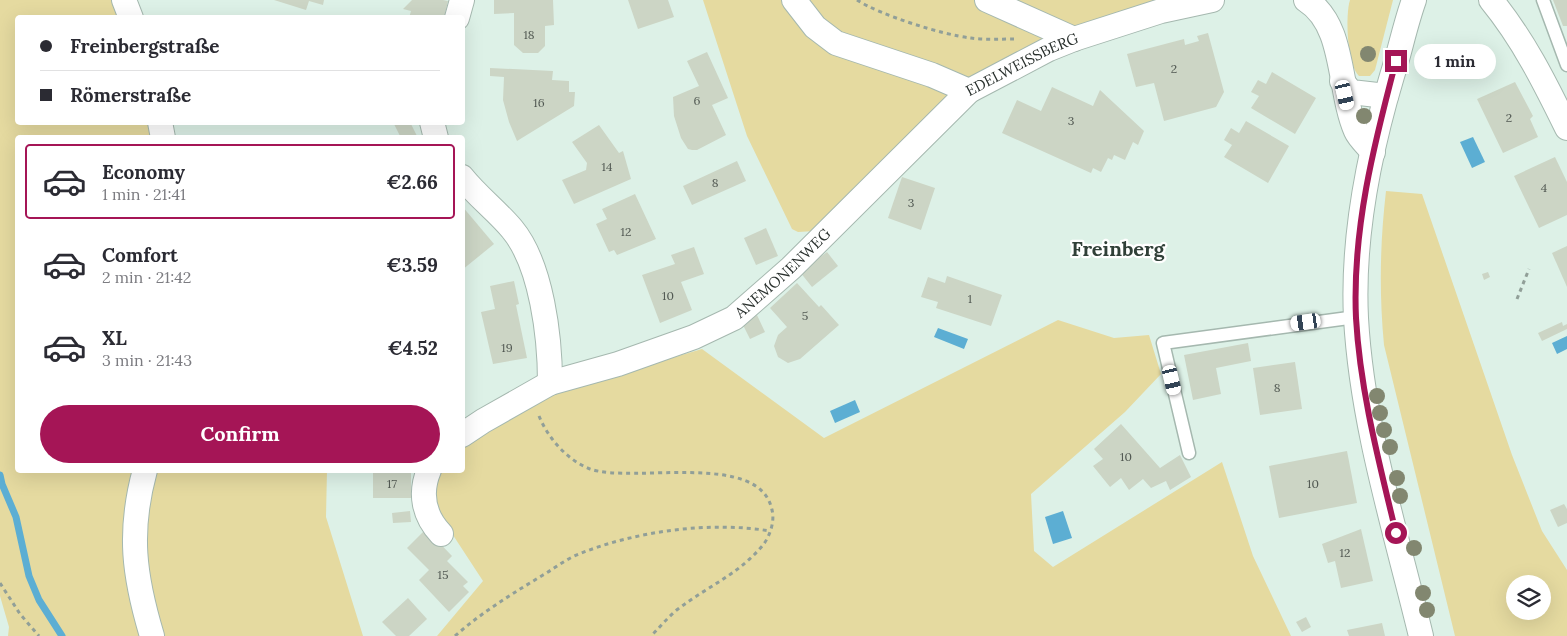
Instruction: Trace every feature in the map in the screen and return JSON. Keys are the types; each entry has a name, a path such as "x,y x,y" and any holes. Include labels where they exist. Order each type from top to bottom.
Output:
{"street":[{"path":"124,0 130,15"},
{"path":"458,15 462,0"},
{"name":"EDELWEISSBERG","path":"794,0 815,27 836,43 970,91 1049,49 1074,39 1160,11 1212,0"},
{"path":"987,0 1074,39"},
{"path":"1306,0 1318,8 1331,30 1356,132 1372,152"},
{"path":"1414,0 1372,152 1357,256 1356,317 1369,418 1421,636"},
{"path":"1491,0 1510,24 1544,81 1567,128"},
{"path":"1342,81 1351,92 1386,96"},
{"name":"ANEMONENWEG","path":"465,433 483,420 550,383 618,364 694,337 741,313 791,268 970,91"},
{"path":"465,179 512,229 522,244 530,262 547,329 550,383"},
{"path":"144,473 133,536 139,594 152,636"},
{"path":"428,473 424,492 425,509 433,525 441,534"}],"lane":[{"path":"1543,0 1567,65"},
{"path":"1189,453 1163,343 1356,317"}],"path":[{"path":"857,0 881,12 953,35 972,38 1019,39"},
{"path":"1518,299 1529,269"},
{"path":"530,395 545,430 574,462 592,469 616,472 698,472 743,480 758,487 769,498 774,515 764,544 735,573 677,610 651,636"},
{"path":"455,636 486,611 517,590 578,554 664,531 730,527 770,531"},
{"path":"0,583 20,614 39,636"}],"shaded area":[{"path":"0,0 115,0 121,15 15,15 15,125 154,125 157,135 15,135 15,473 327,473 326,517 363,636 8,636 9,627 0,596"},
{"path":"703,0 1165,0 1038,42 815,231 798,232 792,229 747,136"},
{"path":"1350,0 1393,0 1375,70 1370,76 1359,76 1352,62 1347,28"},
{"path":"1386,191 1422,194 1512,455 1542,531 1567,570 1567,636 1455,636 1384,345 1381,249"},
{"path":"1058,320 1114,338 1149,335 1161,374 1125,412 1031,494 1034,551 1053,567 1222,462 1253,556 1291,636 437,636 483,581 432,503 437,473 465,473 465,442 554,393 702,349 824,438"}],"water":[{"path":"1473,137 1485,162 1472,168 1460,142"},
{"path":"938,328 968,339 964,349 934,337"},
{"path":"1567,336 1567,349 1557,354 1552,343"},
{"path":"855,400 860,412 835,423 830,411"},
{"path":"1063,511 1072,538 1053,544 1045,517"}],"building":[{"path":"274,0 324,0 323,5 309,1 306,10"},
{"path":"412,0 448,1 445,15 410,15 411,11 403,9"},
{"path":"494,0 553,0 554,25 545,26 545,46 538,53 523,53 514,45 514,13 494,14"},
{"path":"628,0 668,0 674,17 638,29"},
{"path":"1553,0 1567,0 1567,26 1563,26"},
{"path":"1208,33 1224,92 1216,107 1164,121 1154,83 1136,87 1127,54 1184,39 1185,45 1199,41 1197,36"},
{"path":"707,52 728,98 712,105 726,135 697,150 692,150 688,149 681,138 674,116 673,97 699,86 687,61"},
{"path":"490,68 553,71 552,80 569,81 569,92 575,92 574,106 517,141 503,100 504,77 490,76"},
{"path":"1272,72 1316,98 1295,134 1251,108 1259,96 1251,92 1258,80 1266,84"},
{"path":"1515,82 1533,116 1530,119 1538,137 1503,153 1477,99"},
{"path":"1052,87 1093,106 1100,90 1144,131 1138,145 1133,142 1125,160 1114,155 1112,160 1108,158 1101,172 1093,168 1091,173 1002,133 1017,100 1041,111"},
{"path":"1246,121 1289,146 1268,183 1224,157 1232,145 1224,140 1231,128 1239,133"},
{"path":"394,125 412,125 416,135 400,135"},
{"path":"599,125 619,153 623,151 631,179 574,204 562,180 586,170 587,163 572,142"},
{"path":"1555,157 1567,182 1567,215 1539,228 1514,176"},
{"path":"737,161 746,181 692,205 683,186"},
{"path":"902,177 935,188 921,230 888,218"},
{"path":"635,194 656,239 617,255 614,250 609,252 596,224 607,219 602,209"},
{"path":"465,210 494,244 465,268"},
{"path":"766,228 778,256 756,265 744,238"},
{"path":"1567,246 1567,287 1552,253"},
{"path":"694,247 704,274 681,282 692,310 660,323 642,275 675,264 671,255"},
{"path":"827,252 838,266 812,287 800,272"},
{"path":"1488,272 1490,277 1484,280 1482,274"},
{"path":"947,276 1002,295 991,326 936,308 938,302 921,297 928,277 945,283"},
{"path":"514,281 519,304 516,305 527,358 493,364 481,312 495,309 490,286"},
{"path":"797,283 839,325 800,359 788,363 778,357 774,346 778,335 787,327 770,308"},
{"path":"757,315 765,332 750,339 742,323"},
{"path":"1562,322 1563,326 1567,324 1567,329 1542,341 1538,333"},
{"path":"1248,343 1251,361 1216,368 1221,394 1193,400 1184,355"},
{"path":"1295,362 1302,409 1260,415 1253,368"},
{"path":"1121,424 1160,468 1180,455 1191,477 1170,490 1166,481 1151,488 1143,479 1129,490 1121,478 1110,487 1093,466 1103,459 1094,449"},
{"path":"1347,451 1357,503 1279,518 1269,466"},
{"path":"373,473 411,473 411,498 373,498"},
{"path":"1564,504 1567,509 1567,523 1558,527 1550,510"},
{"path":"410,511 411,522 393,523 392,513"},
{"path":"426,529 452,556 447,561 468,582 463,586 469,592 449,612 419,580 429,570 407,548"},
{"path":"1361,529 1373,581 1341,588 1335,561 1328,563 1322,544"},
{"path":"408,598 427,619 409,636 396,636 382,622"},
{"path":"1306,617 1311,627 1302,632 1296,622"},
{"path":"1382,623 1385,636 1349,636 1347,630"}],"waterway":[{"path":"0,475 16,517 29,576 39,600 62,636"}],"district":[{"name":"Freinberg","path":"1118,249"}],"route":[{"path":"1396,61 1372,152 1357,256 1356,317 1358,345 1369,418 1396,533"}]}
